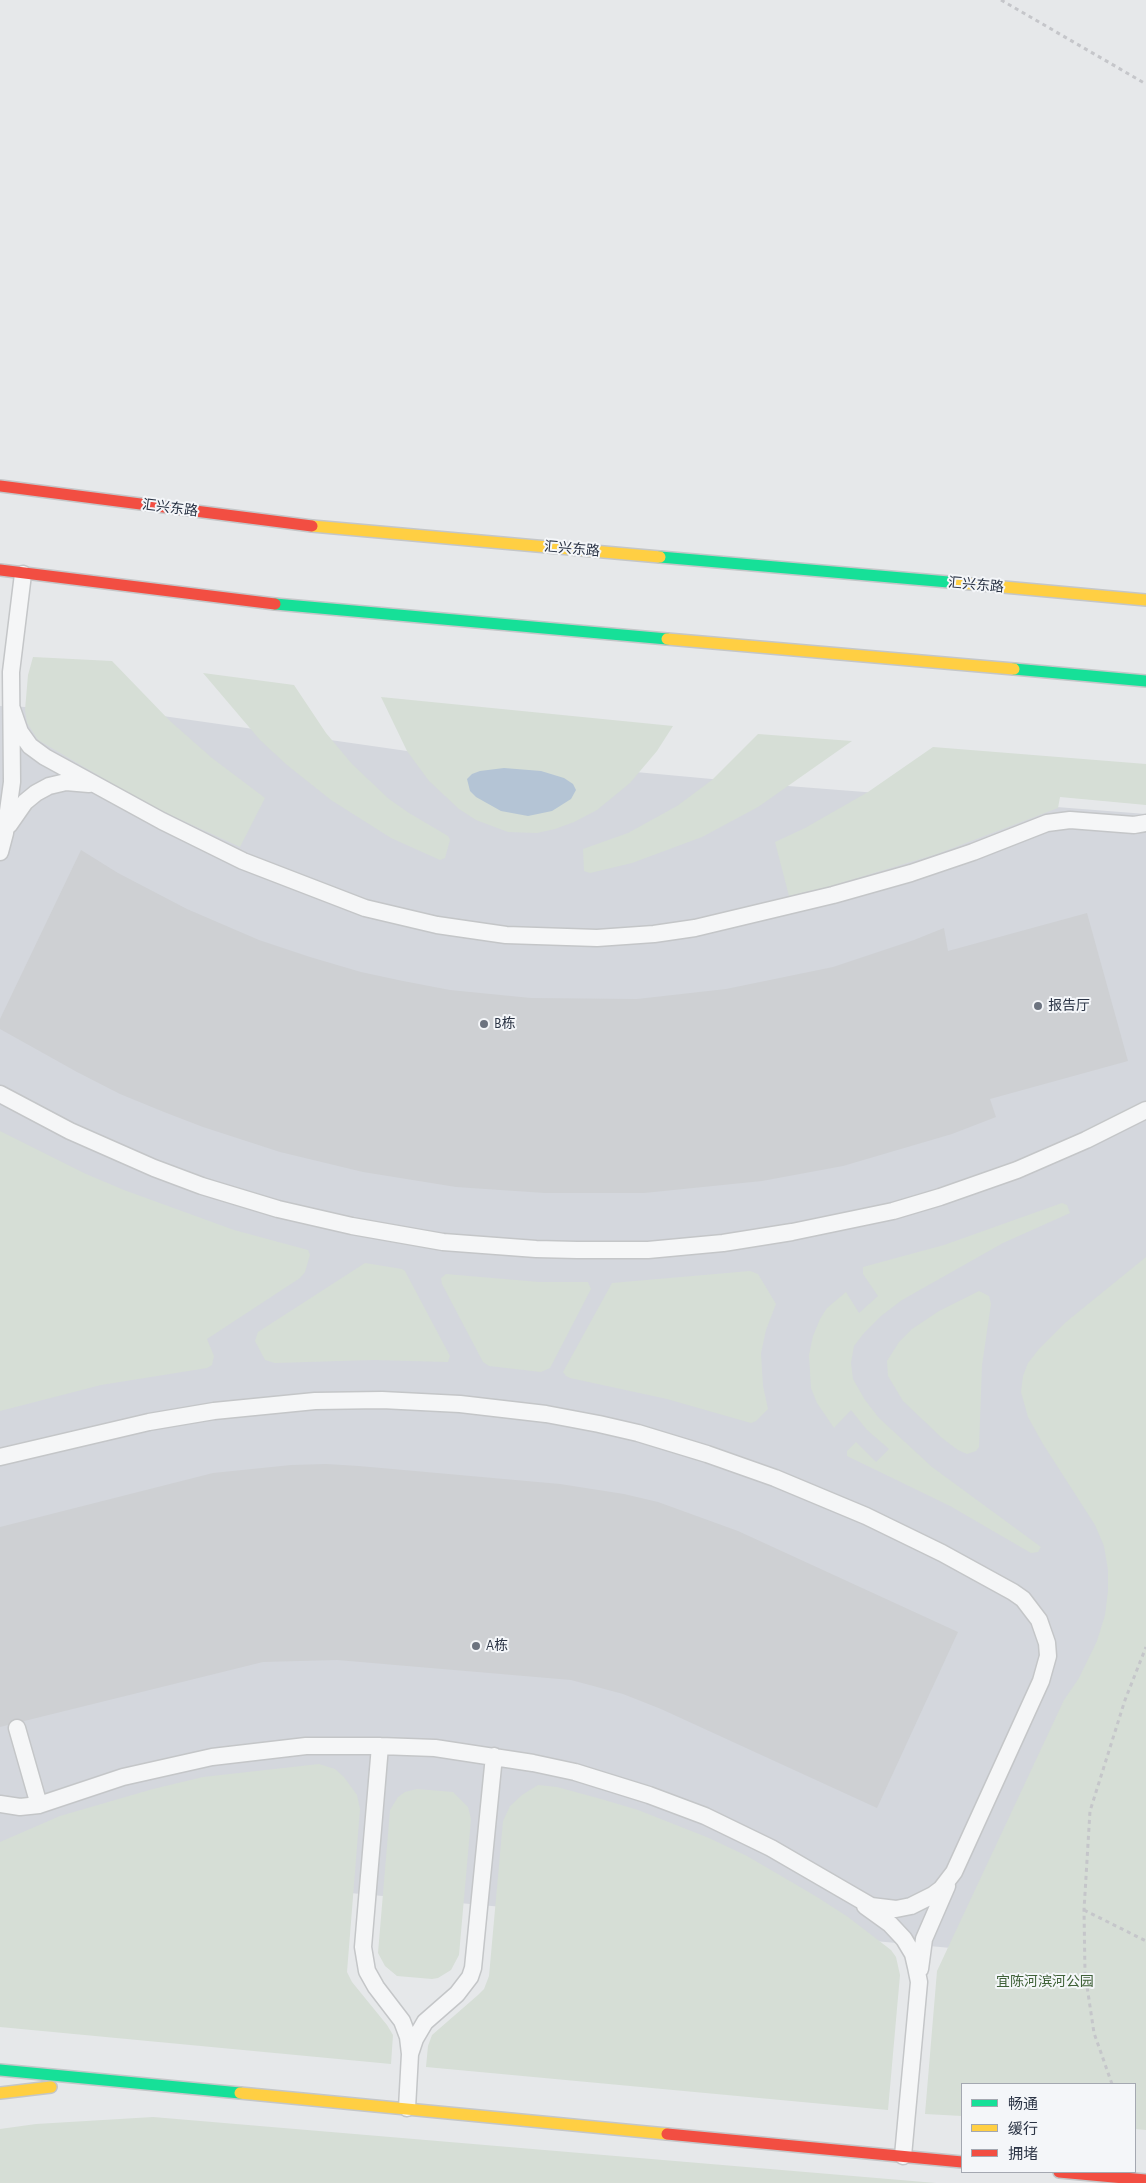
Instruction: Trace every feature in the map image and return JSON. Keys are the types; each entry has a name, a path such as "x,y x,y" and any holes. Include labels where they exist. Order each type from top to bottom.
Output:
{"main road":[{"name":"汇兴东路","path":"0,486 315,526 1146,600"},
{"path":"0,570 301,607 1146,681"},
{"path":"0,2070 961,2162"},
{"path":"0,2093 105,2080"},
{"path":"1070,2173 1146,2180"}],"lane":[{"path":"0,852 5,833 12,782 11,672 23,574"},
{"path":"12,709 20,732 30,746 45,757 169,825 243,861 365,908 437,926 536,937 628,936 695,928 773,911 911,873 973,852 1047,823 1070,820 1142,825"},
{"path":"5,833 16,812 25,802 49,786 66,782 84,782 104,788"},
{"path":"0,1094 70,1131 139,1162 202,1186 278,1209 352,1226 443,1242 577,1250 648,1250 723,1243 792,1232 893,1210 940,1197 1017,1170 1086,1140 1146,1110"},
{"path":"0,1457 113,1430 214,1411 315,1401 419,1401 506,1408 546,1414 638,1433 707,1454 821,1496 908,1536 1013,1592 1032,1609 1045,1633 1048,1656 1041,1682 924,1939 903,2156"},
{"path":"17,1728 39,1805"},
{"path":"0,1804 20,1807 39,1805 123,1777 212,1757 306,1746 435,1748 494,1756 575,1772 649,1795 687,1809 771,1848 855,1899 890,1924 904,1939 913,1954 919,1982"},
{"path":"380,1746 363,1946 367,1971 376,1987 402,2021 408,2037 410,2054 407,2108"},
{"path":"410,2054 415,2039 425,2022 457,1994 470,1977 473,1968 494,1756"},
{"path":"855,1899 871,1906 896,1908 911,1906 941,1889 954,1872"}],"path":[{"path":"1001,0 1146,84"},
{"path":"1112,2083 1094,2033 1085,1973 1084,1910 1090,1811 1125,1700 1146,1647"},
{"path":"1084,1910 1146,1941"}],"shaded area":[{"path":"0,706 128,711 407,751 788,786 1146,814 1146,1541 962,1949 0,1861"}],"green space":[{"path":"33,657 112,661 170,721 212,758 265,798 240,847 147,804 38,740 27,723 25,710 28,675"},
{"path":"203,673 294,685 326,733 352,764 389,799 448,836 450,840 445,858 440,860 391,838 331,800 287,765 260,740"},
{"path":"381,697 673,726 657,751 630,783 597,810 555,829 537,833 508,832 476,820 459,809 429,781 407,751"},
{"path":"758,734 852,741 758,807 702,837 632,863 590,873 584,871 583,849 628,833 677,806 712,780"},
{"path":"933,747 1146,764 1146,805 1060,797 1058,808 937,854 831,886 789,896 775,842 805,828 868,792"},
{"path":"0,1131 86,1174 124,1190 234,1230 308,1250 310,1255 305,1272 300,1278 207,1339 214,1356 212,1365 207,1368 101,1385 0,1411"},
{"path":"1062,1203 1067,1205 1070,1213 1003,1243 902,1300 881,1316 864,1333 854,1346 851,1363 853,1379 865,1400 879,1418 932,1467 1041,1547 1038,1552 1031,1553 950,1506 847,1456 847,1451 856,1442 876,1462 889,1449 867,1430 851,1410 834,1428 817,1403 811,1388 809,1355 813,1336 827,1308 846,1292 859,1313 878,1296 863,1274 863,1267 944,1245"},
{"name":"宜陈河滨河公园","path":"1146,1257 1146,2130 1136,2129 1136,2083 961,2083 961,2116 925,2114 937,1971 1064,1700 1079,1678 1097,1641 1105,1615 1108,1570 1104,1546 1095,1525 1028,1417 1021,1392 1023,1376 1028,1363 1066,1322"},
{"path":"365,1263 405,1271 450,1356 448,1362 373,1360 275,1363 265,1360 255,1341 258,1332"},
{"path":"750,1271 758,1274 776,1304 766,1330 761,1353 763,1386 768,1409 756,1421 751,1423 667,1399 570,1378 563,1372 612,1283"},
{"path":"446,1274 539,1282 588,1282 591,1289 550,1368 541,1372 489,1366 483,1362 442,1284 441,1278"},
{"path":"979,1291 989,1296 991,1304 982,1365 979,1447 976,1451 967,1454 942,1438 903,1401 888,1376 887,1361 899,1342 912,1329 939,1311"},
{"path":"319,1764 335,1769 344,1777 357,1795 360,1809 347,1972 352,1982 393,2035 391,2064 0,2027 0,1842 60,1816 153,1789 203,1777"},
{"path":"538,1785 557,1787 638,1810 709,1838 747,1856 817,1897 848,1917 891,1950 896,1957 900,1975 888,2110 426,2067 428,2046 432,2035 484,1989 489,1976 503,1821 510,1806 522,1795"},
{"path":"417,1789 453,1792 468,1807 471,1819 459,1955 451,1970 438,1978 432,1979 397,1976 385,1966 378,1953 390,1810 398,1797 405,1792"},
{"path":"153,2117 936,2183 0,2183 0,2129 36,2124"}],"water":[{"path":"504,768 541,771 564,778 573,784 576,790 571,799 552,811 528,816 501,811 476,797 470,791 467,779 472,774 480,771"}],"building":[{"name":"B栋","path":"81,850 118,873 187,909 259,940 310,957 361,972 450,990 531,998 637,999 726,989 833,967 944,928 948,951 1087,913 1128,1061 990,1099 996,1117 952,1134 843,1166 762,1181 644,1193 545,1193 456,1187 363,1172 280,1152 164,1112 120,1094 0,1029 0,1019"},
{"name":"A栋","path":"326,1464 560,1484 624,1494 658,1502 738,1531 958,1632 877,1808 661,1709 623,1694 571,1680 337,1660 263,1662 0,1727 0,1527 213,1473 291,1465"}],"traffic: fast":[{"path":"660,557 960,583"},
{"path":"275,604 667,639"},
{"path":"1014,669 1146,681"},
{"path":"0,2070 240,2093"}],"traffic: slow":[{"path":"312,526 660,557"},
{"path":"960,583 1146,600"},
{"path":"667,639 1014,669"},
{"path":"0,2093 51,2087"},
{"path":"240,2093 667,2134"}],"traffic: jam":[{"path":"0,486 312,526"},
{"path":"0,570 275,604"},
{"path":"667,2134 961,2162"},
{"path":"1070,2173 1146,2180"}],"place":[{"name":"报告厅","path":"1038,1006"},
{"name":"B栋","path":"484,1024"},
{"name":"A栋","path":"476,1646"}]}
